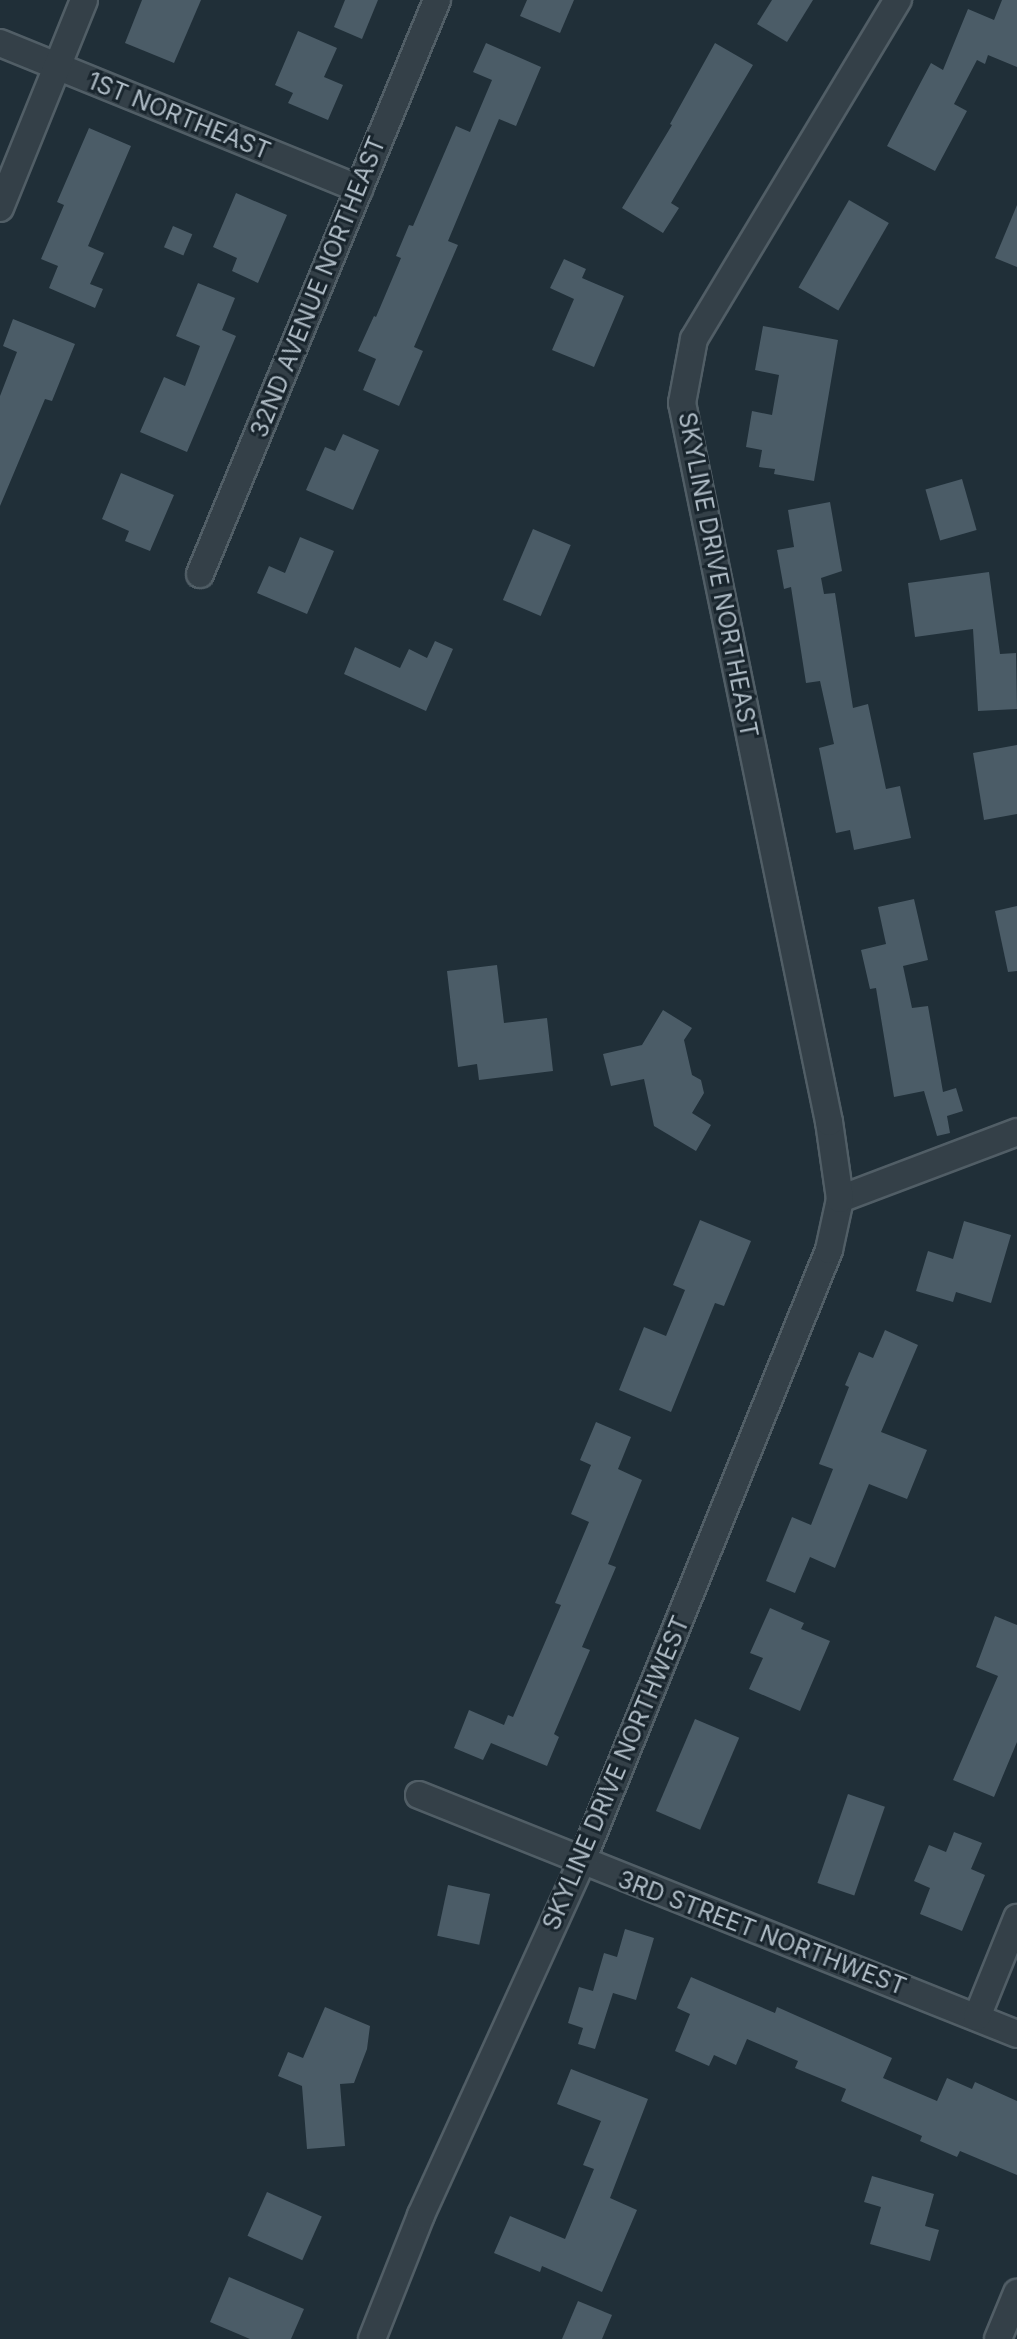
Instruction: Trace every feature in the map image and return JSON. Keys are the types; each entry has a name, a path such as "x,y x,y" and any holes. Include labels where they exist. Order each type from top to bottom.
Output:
{"street":[{"path":"0,208 84,0"},
{"name":"32ND AVENUE NORTHEAST","path":"200,574 437,0"},
{"name":"SKYLINE DRIVE NORTHEAST","path":"840,1199 829,1122 682,403 694,339 898,0"},
{"name":"1ST NORTHEAST","path":"0,43 359,189"},
{"path":"840,1199 1017,1132"},
{"name":"SKYLINE DRIVE NORTHWEST","path":"372,2339 434,2186 582,1861 782,1372 829,1250 840,1199"},
{"name":"3RD STREET NORTHWEST","path":"419,1795 1017,2034"},
{"path":"977,2017 1017,1918"},
{"path":"998,2339 1017,2293"}],"building":[{"path":"142,0 201,0 174,63 125,43"},
{"path":"345,0 378,0 362,39 334,27"},
{"path":"527,0 574,0 560,33 520,16"},
{"path":"772,0 813,0 787,42 757,24"},
{"path":"1002,0 1017,0 1017,67 988,55 985,64 977,60 954,104 967,111 935,171 887,146 931,63 943,70 968,9 994,20"},
{"path":"298,31 337,48 324,77 343,85 328,120 288,103 293,93 275,85"},
{"path":"486,43 541,67 516,126 499,119 448,241 458,245 414,347 423,351 399,406 363,390 376,359 358,351 401,258 396,256 409,225 413,226 456,126 470,132 492,80 473,72"},
{"path":"715,43 753,65 671,203 679,208 663,233 622,208 672,125"},
{"path":"89,128 131,146 88,246 104,253 90,284 103,289 95,308 49,288 58,266 41,259 64,205 57,202"},
{"path":"236,193 287,215 258,283 232,271 237,258 213,247"},
{"path":"849,200 889,223 838,310 798,287"},
{"path":"1017,205 1017,267 995,258"},
{"path":"173,226 192,234 183,255 164,247"},
{"path":"564,259 586,269 582,278 624,296 594,367 552,350 574,299 550,288"},
{"path":"198,283 235,298 222,330 236,336 187,452 140,432 164,377 185,386 200,346 176,336"},
{"path":"13,319 75,344 52,401 45,399 0,506 0,396 17,352 3,346"},
{"path":"763,326 838,340 814,481 774,474 775,469 759,467 762,450 746,447 752,411 772,415 779,375 755,370"},
{"path":"343,434 379,450 353,510 306,490 325,447 335,451"},
{"path":"121,473 174,495 150,551 125,541 129,531 102,519"},
{"path":"962,479 977,530 940,540 925,489"},
{"path":"830,502 842,571 821,578 824,594 835,593 853,708 868,704 886,789 900,786 911,838 854,850 850,830 836,833 819,748 834,744 820,681 806,683 791,587 784,589 777,550 794,547 788,510"},
{"path":"533,529 571,545 541,616 503,600"},
{"path":"300,537 334,551 307,614 257,593 269,566 285,573"},
{"path":"989,572 1000,654 1016,653 1017,709 978,711 973,629 915,637 908,583"},
{"path":"435,641 453,649 426,711 344,674 355,647 400,668 409,649 427,658"},
{"path":"1017,745 1017,814 984,820 973,753"},
{"path":"914,899 928,960 903,966 912,1008 928,1006 943,1092 956,1088 963,1111 947,1116 950,1133 937,1136 924,1091 894,1097 876,988 870,989 861,950 886,944 878,907"},
{"path":"1017,906 1017,971 1008,972 995,911"},
{"path":"497,965 504,1023 547,1018 553,1071 479,1080 477,1064 458,1067 447,971"},
{"path":"663,1010 692,1028 684,1040 692,1075 701,1080 704,1093 692,1113 711,1125 696,1151 654,1126 644,1079 611,1086 603,1054 642,1045"},
{"path":"700,1220 751,1241 724,1306 715,1303 671,1412 619,1390 644,1327 666,1336 685,1290 673,1285"},
{"path":"964,1221 1011,1235 991,1303 956,1292 953,1302 916,1291 928,1251 953,1259"},
{"path":"885,1330 918,1345 881,1432 927,1450 907,1499 869,1484 835,1568 810,1557 795,1593 766,1581 792,1517 811,1525 833,1469 819,1464 849,1387 845,1385 859,1352 873,1358"},
{"path":"596,1422 631,1437 618,1469 642,1480 608,1564 616,1567 582,1647 590,1650 554,1734 559,1737 547,1766 491,1743 483,1760 454,1748 469,1710 504,1725 508,1715 513,1717 561,1605 555,1603 589,1522 571,1514 591,1465 580,1460"},
{"path":"770,1608 804,1623 801,1629 830,1641 800,1711 749,1689 763,1658 750,1653"},
{"path":"995,1616 1017,1625 1017,1742 994,1797 953,1780 998,1676 976,1667"},
{"path":"695,1719 739,1738 700,1830 656,1811"},
{"path":"848,1794 885,1807 854,1896 817,1883"},
{"path":"954,1832 982,1843 971,1869 985,1875 962,1931 920,1914 930,1888 914,1881 929,1845 946,1852"},
{"path":"448,1885 490,1894 479,1945 437,1936"},
{"path":"625,1929 654,1938 636,2000 613,1993 595,2049 578,2044 583,2028 568,2023 579,1987 593,1991 604,1953 617,1957"},
{"path":"691,1977 775,2013 777,2007 892,2058 883,2078 937,2101 947,2078 972,2089 975,2082 1017,2101 1017,2175 960,2151 957,2157 920,2141 922,2136 841,2101 846,2089 795,2068 798,2061 747,2039 736,2065 714,2055 709,2066 675,2051 690,2014 677,2008"},
{"path":"325,2007 370,2026 367,2049 354,2083 340,2084 345,2146 307,2149 302,2086 278,2076 288,2052 303,2058"},
{"path":"571,2069 648,2099 610,2198 637,2210 602,2292 542,2266 540,2272 494,2253 510,2216 565,2239 594,2169 583,2165 601,2121 557,2104"},
{"path":"872,2176 934,2194 925,2226 939,2230 930,2261 870,2244 881,2207 864,2202"},
{"path":"267,2192 322,2216 302,2260 247,2236"},
{"path":"229,2277 304,2309 291,2339 250,2339 210,2322"},
{"path":"578,2301 612,2315 602,2339 562,2339"}]}
